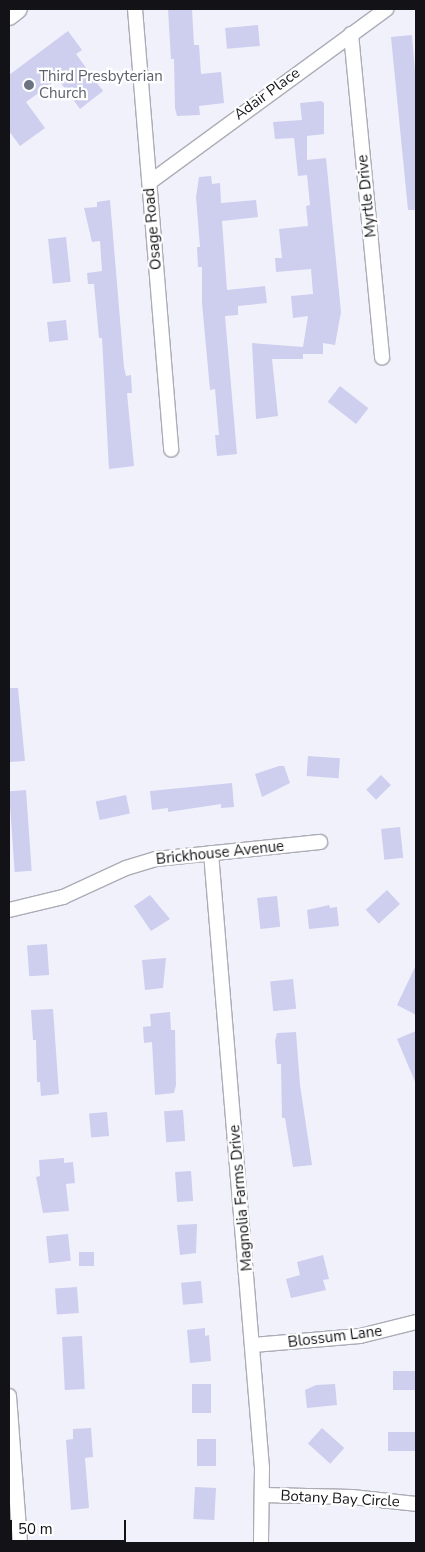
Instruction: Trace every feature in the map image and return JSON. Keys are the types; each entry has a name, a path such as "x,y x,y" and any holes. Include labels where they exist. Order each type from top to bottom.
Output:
{"street":[{"path":"9,16 18,9"},
{"name":"Osage Road","path":"135,9 171,450"},
{"name":"Adair Place","path":"150,182 386,9"},
{"name":"Myrtle Drive","path":"351,34 382,358"},
{"name":"Brickhouse Avenue","path":"9,910 63,897 126,868 156,858 320,842"},
{"name":"Magnolia Farms Drive","path":"211,853 253,1345 263,1495 261,1543"},
{"name":"Blossum Lane","path":"253,1345 360,1336 416,1322"},
{"path":"9,1396 20,1540"},
{"name":"Botany Bay Circle","path":"263,1495 352,1498 416,1504"}],"building":[{"path":"168,9 192,9 194,45 199,45 201,74 221,72 224,103 199,106 200,115 177,116 175,108 174,59 171,59"},
{"path":"258,25 260,46 227,49 225,28"},
{"name":"Third Presbyterian Church","path":"68,31 82,50 76,54 103,91 80,109 58,79 26,102 45,128 20,146 9,131 9,75"},
{"path":"412,35 416,83 416,210 408,210 391,37"},
{"path":"321,101 324,103 324,134 307,136 307,160 326,158 341,312 335,345 323,343 323,354 303,354 303,359 272,359 278,416 256,419 252,343 303,347 308,316 293,318 291,296 313,294 311,269 276,272 275,258 282,258 279,229 308,226 306,206 310,205 307,175 298,176 294,138 275,139 273,122 302,120 300,103"},
{"path":"211,176 212,184 220,183 221,203 256,200 258,217 222,221 227,290 265,286 267,303 238,306 238,315 225,316 237,454 217,456 215,435 219,435 215,389 210,390 202,303 202,267 198,267 197,247 200,247 196,197 199,177"},
{"path":"110,200 124,367 126,376 131,375 132,393 127,393 134,466 109,469 102,338 99,338 94,284 88,284 87,273 102,271 100,241 92,242 84,208 97,207 97,202"},
{"path":"66,237 71,282 53,284 48,239"},
{"path":"66,320 68,340 49,342 47,322"},
{"path":"340,386 368,408 356,424 328,402"},
{"path":"9,688 18,688 25,761 9,762"},
{"path":"308,756 340,758 339,778 307,776"},
{"path":"284,766 290,783 262,797 255,774"},
{"path":"381,775 391,785 376,800 366,790"},
{"path":"232,783 234,807 221,808 221,804 168,812 168,808 152,810 150,791"},
{"path":"26,790 32,871 15,872 9,791"},
{"path":"126,795 130,814 100,820 96,801"},
{"path":"400,827 403,858 384,860 381,829"},
{"path":"387,890 400,904 379,924 366,910"},
{"path":"150,895 170,919 151,931 134,906"},
{"path":"277,896 280,927 260,929 257,898"},
{"path":"329,905 330,908 337,907 339,926 309,929 307,910"},
{"path":"47,944 49,975 29,976 27,945"},
{"path":"166,958 163,988 145,990 142,960"},
{"path":"416,965 416,1015 397,1005"},
{"path":"293,979 296,1009 273,1011 270,981"},
{"path":"53,1009 59,1094 41,1096 40,1082 37,1082 36,1040 33,1040 31,1010"},
{"path":"170,1012 171,1030 175,1030 176,1085 174,1093 155,1095 152,1042 144,1043 143,1027 151,1026 150,1014"},
{"path":"416,1031 416,1084 397,1039"},
{"path":"296,1032 300,1085 312,1165 293,1167 285,1118 282,1118 281,1064 277,1064 275,1041 277,1033"},
{"path":"183,1110 185,1141 166,1142 164,1111"},
{"path":"107,1112 109,1136 91,1137 89,1114"},
{"path":"64,1158 64,1163 73,1162 75,1183 66,1184 69,1211 43,1213 36,1177 40,1176 39,1160"},
{"path":"191,1171 193,1201 177,1202 175,1172"},
{"path":"197,1224 196,1253 180,1255 177,1225"},
{"path":"68,1234 71,1261 49,1263 46,1236"},
{"path":"79,1252 94,1252 94,1266 79,1266"},
{"path":"323,1255 329,1279 323,1280 326,1290 291,1298 286,1279 300,1275 297,1262"},
{"path":"201,1281 203,1303 183,1305 181,1283"},
{"path":"77,1287 79,1313 57,1314 55,1289"},
{"path":"205,1328 205,1336 209,1335 211,1361 190,1363 187,1330"},
{"path":"82,1336 85,1389 65,1390 62,1337"},
{"path":"393,1371 416,1371 416,1390 393,1390"},
{"path":"192,1384 211,1384 211,1413 192,1413"},
{"path":"335,1384 337,1405 307,1408 305,1390 316,1385"},
{"path":"91,1428 93,1457 85,1458 89,1508 71,1510 66,1440 73,1439 73,1429"},
{"path":"322,1428 344,1448 330,1464 308,1444"},
{"path":"388,1432 416,1432 416,1451 388,1451"},
{"path":"197,1439 216,1439 216,1466 197,1466"},
{"path":"195,1487 216,1488 214,1520 193,1519"}],"place":[{"name":"Third Presbyterian Church","path":"29,85"}]}
